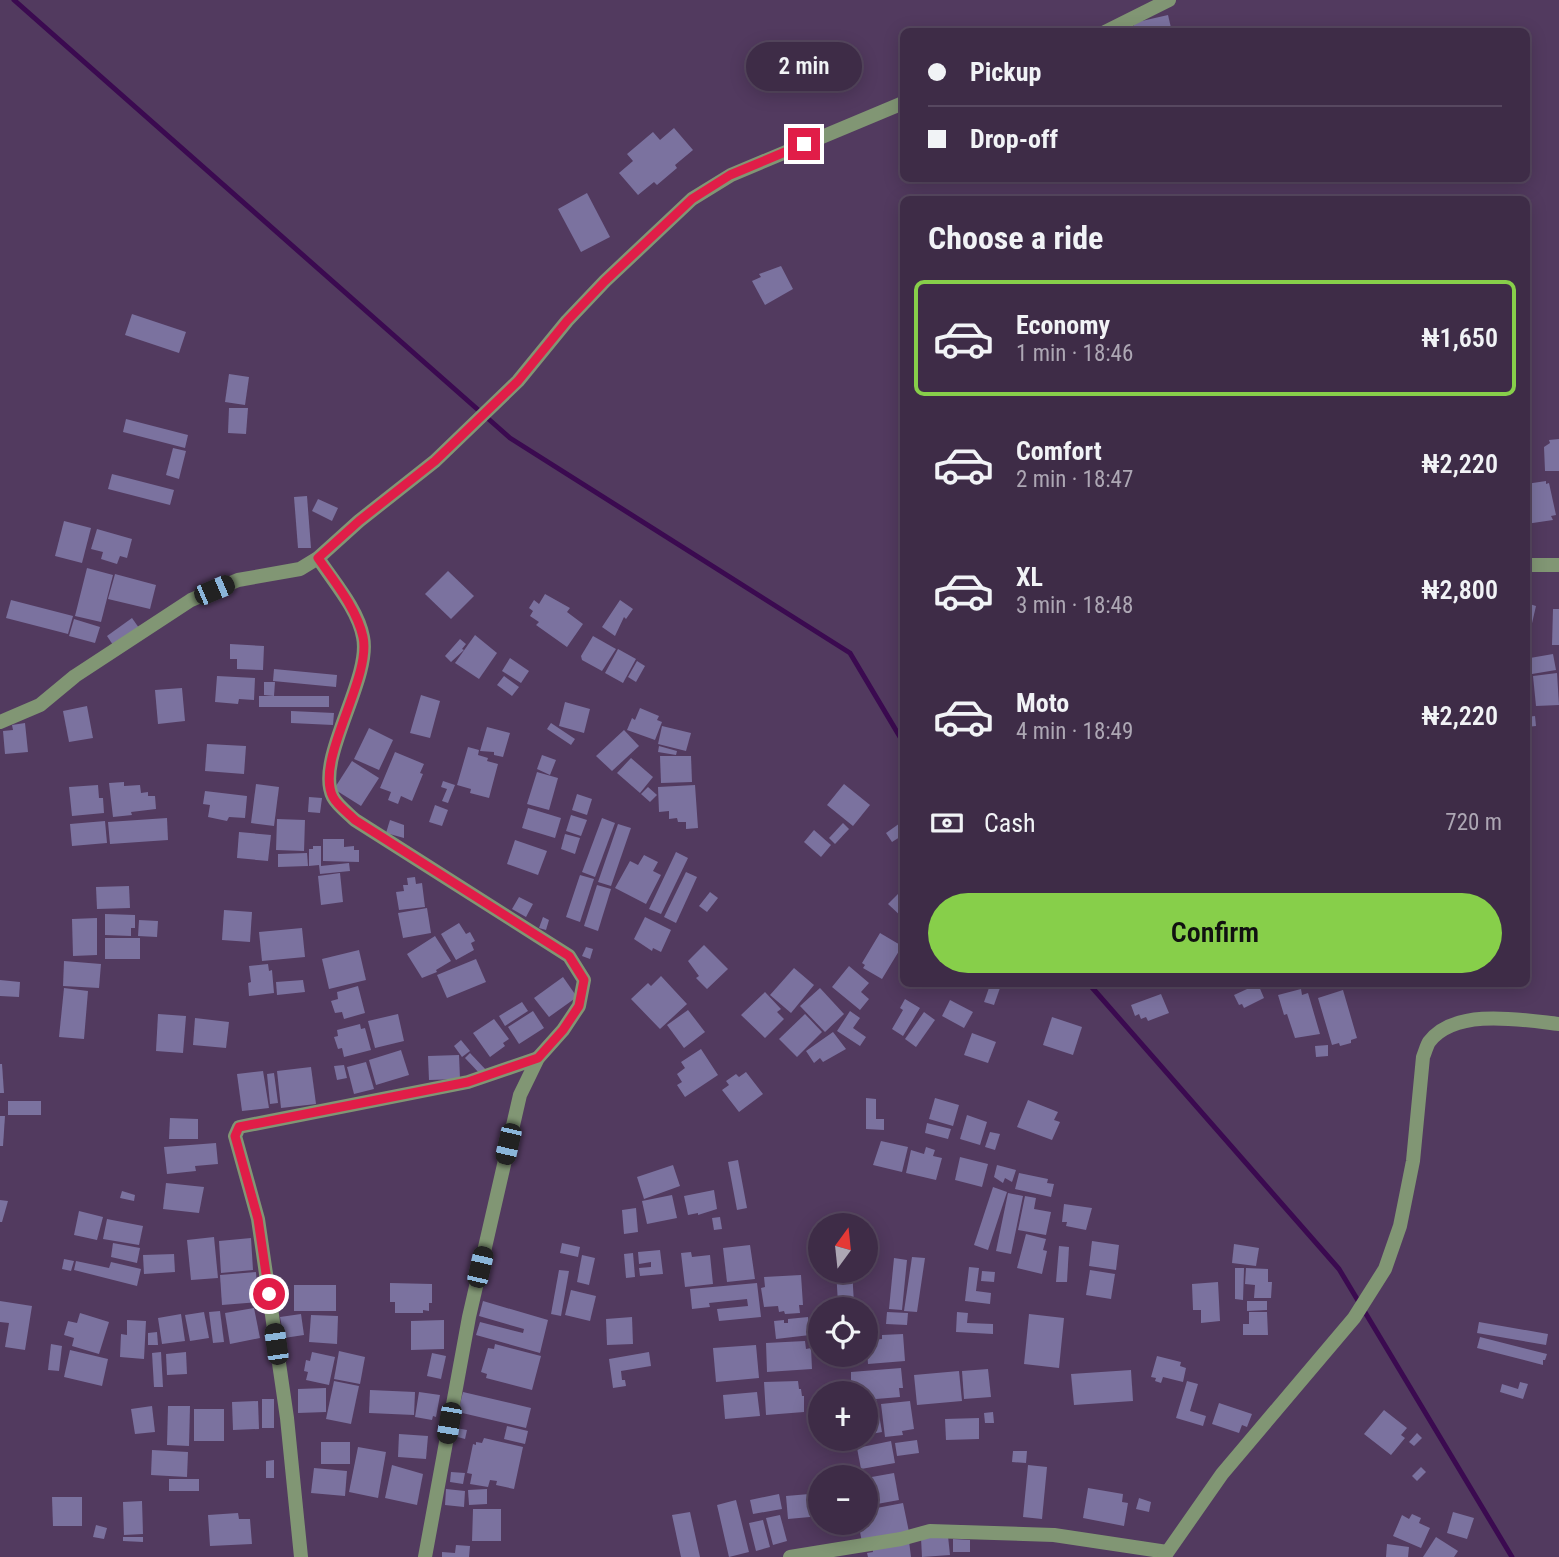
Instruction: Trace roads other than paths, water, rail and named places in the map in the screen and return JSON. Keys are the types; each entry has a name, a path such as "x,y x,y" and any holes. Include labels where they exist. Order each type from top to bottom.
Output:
{"street":[{"path":"1113,28 1169,0"},
{"path":"0,722 40,705 75,677 191,600 238,580 300,569 318,558 359,521 435,461 518,381 567,321 605,281 692,199 730,175 900,104"},
{"path":"318,558 348,602 363,637 363,659 329,769 333,797 355,820 569,956 584,980 579,1006 563,1030 538,1058 520,1095 469,1317 425,1557"},
{"path":"1530,565 1559,565"},
{"path":"790,1557 901,1539 930,1531 1054,1535 1166,1554 1222,1474 1354,1318 1385,1269 1401,1226 1413,1161 1423,1057 1430,1041 1449,1026 1502,1017 1559,1024"},
{"path":"300,1557 287,1418 258,1219 235,1136 239,1127 468,1082 538,1058"}],"waterway":[{"path":"14,0 510,438 850,653 900,737"},
{"path":"1092,987 1339,1269 1512,1557"}]}
